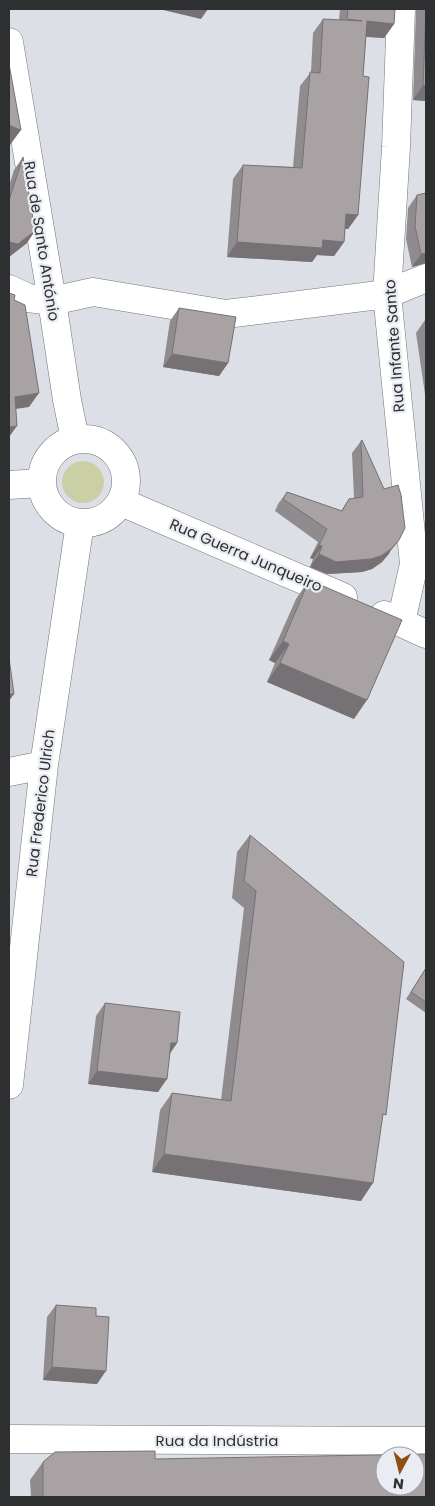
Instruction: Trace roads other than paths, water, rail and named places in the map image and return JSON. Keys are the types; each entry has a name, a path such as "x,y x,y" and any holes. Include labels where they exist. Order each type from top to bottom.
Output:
{"street":[{"name":"Rua Infante Santo","path":"401,9 396,147 387,294 414,564 401,622"},
{"name":"Rua de Santo António","path":"9,42 75,439"},
{"path":"9,289 28,298 52,301 93,292 226,314 387,294 426,278"},
{"path":"87,438 99,441 110,447 118,455 124,466 125,490 121,502 114,511 104,518 92,522 68,521 49,506 43,495 41,483 44,466 54,450 63,443 75,439 87,438"},
{"path":"9,485 41,483"},
{"name":"Rua Guerra Junqueiro","path":"121,502 426,634"},
{"name":"Rua Frederico Ulrich","path":"9,1085 44,765 80,523"},
{"path":"9,772 44,765"},
{"name":"Rua da Indústria","path":"9,1439 426,1441"}]}
